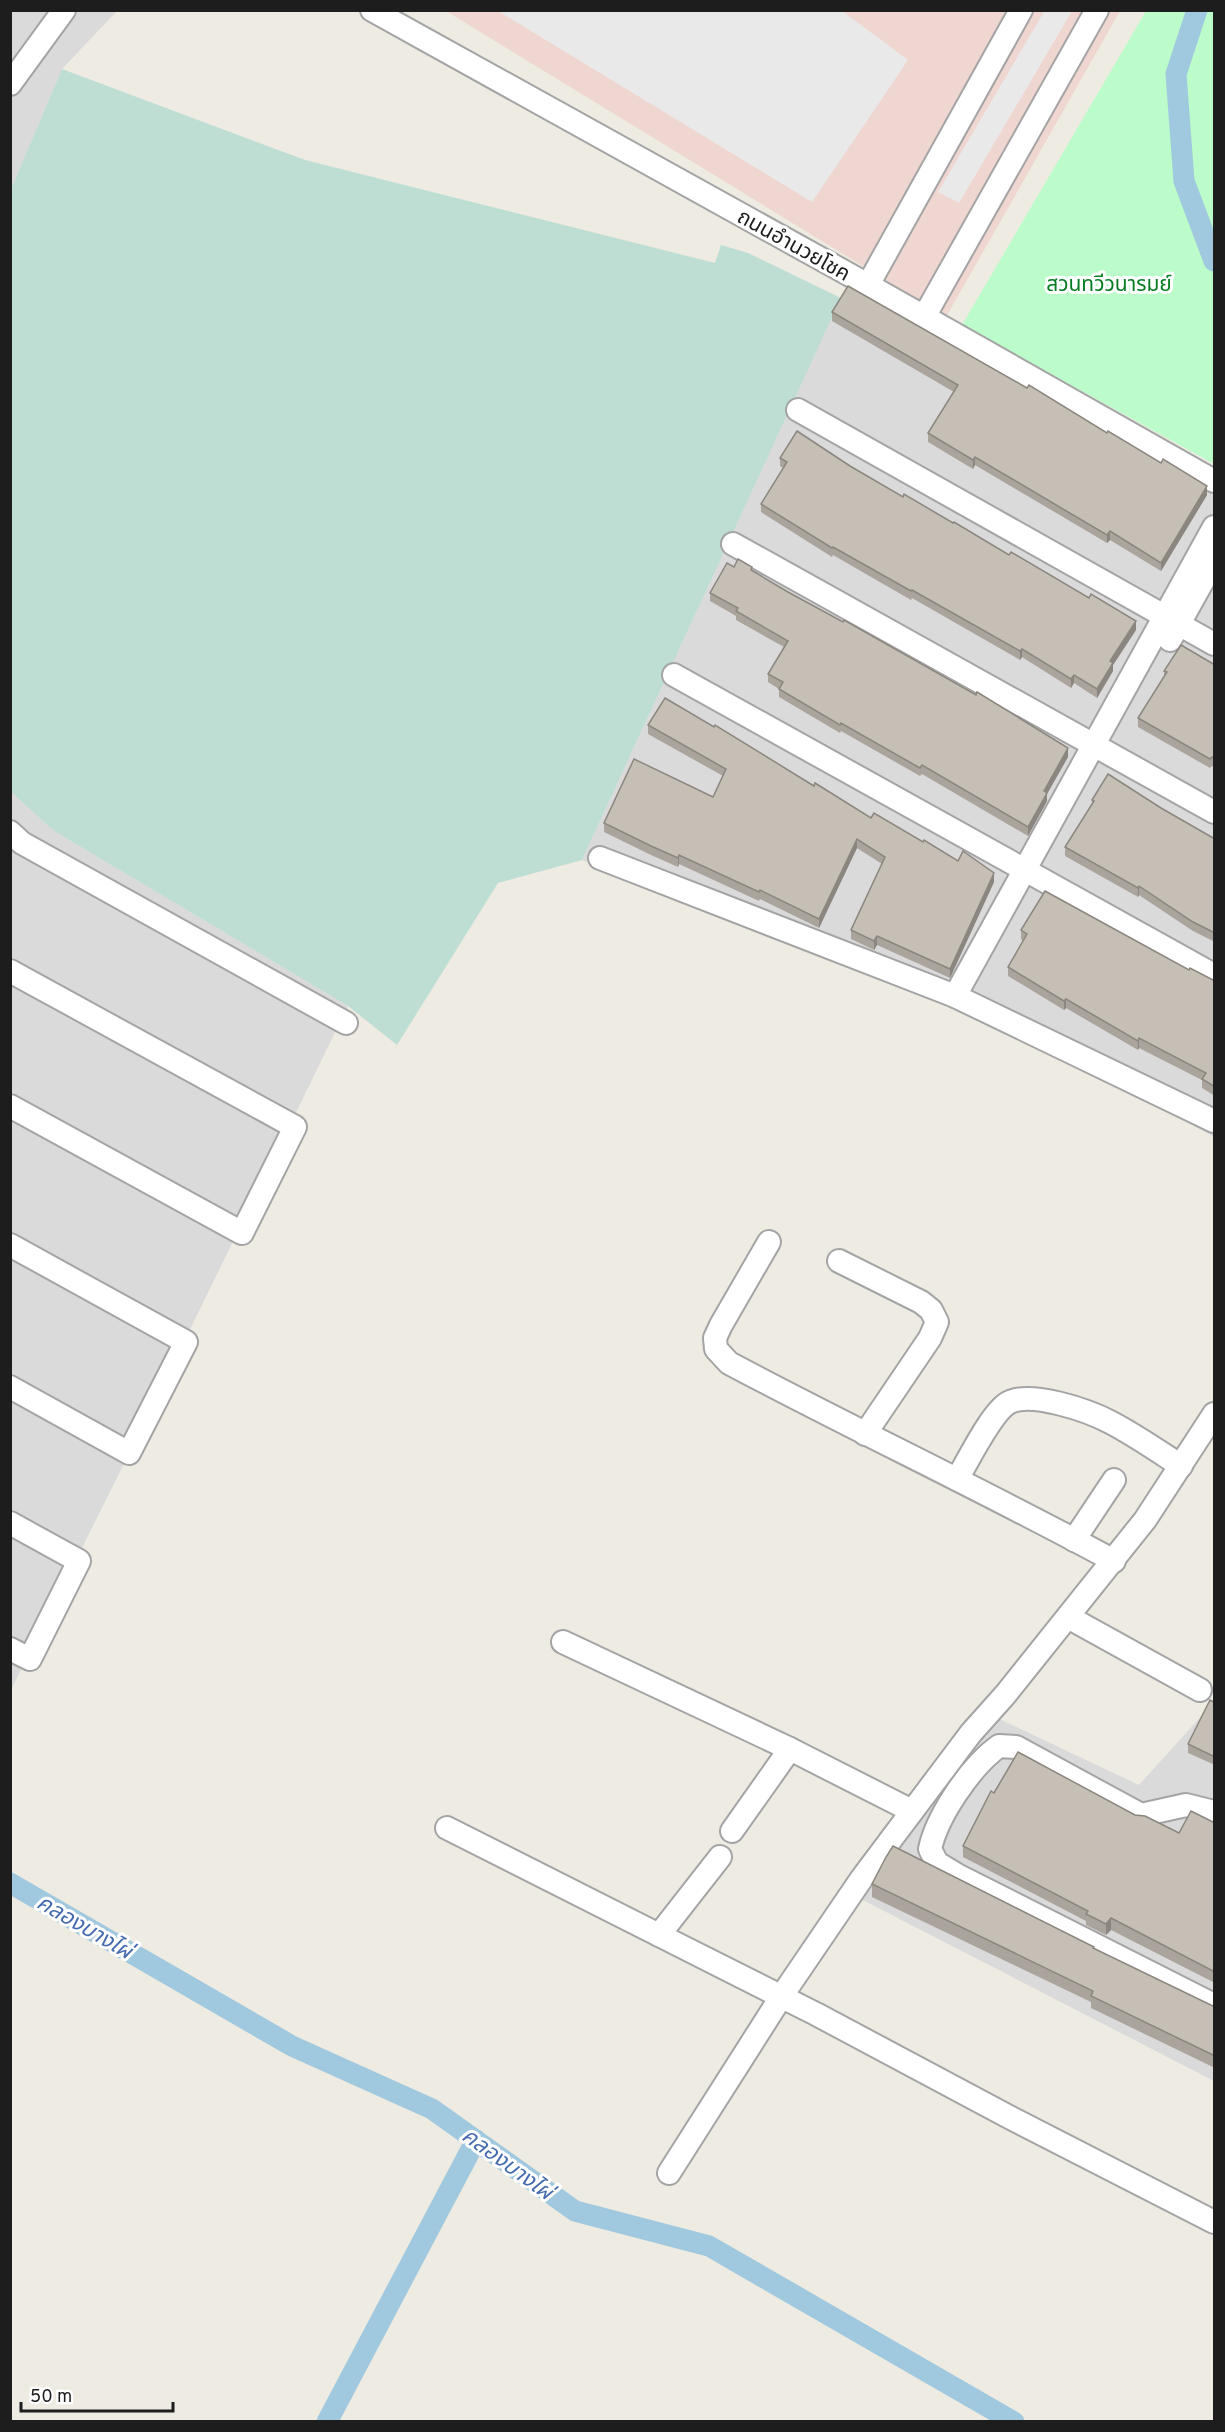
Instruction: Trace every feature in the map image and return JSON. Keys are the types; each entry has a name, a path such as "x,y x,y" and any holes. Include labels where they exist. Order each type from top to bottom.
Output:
{"street":[{"path":"10,84 64,10"},
{"name":"ถนนอำนวยโชค","path":"372,10 868,285 1215,481"},
{"path":"868,285 1021,10"},
{"path":"924,317 1096,10"},
{"path":"798,410 1215,644"},
{"path":"961,999 1172,620 1215,527"},
{"path":"733,544 1215,812"},
{"path":"1172,620 1215,561"},
{"path":"674,675 1215,975"},
{"path":"10,832 22,843 346,1023"},
{"path":"600,858 961,999 1215,1121"},
{"path":"10,970 295,1127 243,1233 10,1106"},
{"path":"769,1242 721,1325 716,1338 716,1349 729,1364 1113,1561"},
{"path":"10,1245 186,1342 129,1453 10,1387"},
{"path":"839,1261 921,1302 931,1310 937,1322 930,1338 865,1434"},
{"path":"957,1479 997,1414 1007,1404 1018,1398 1070,1406 1109,1421 1181,1466"},
{"path":"669,2173 781,1997 862,1878 971,1733 1113,1561 1144,1520 1215,1414"},
{"path":"1074,1539 1114,1480"},
{"path":"10,1523 80,1561 30,1659 10,1649"},
{"path":"1068,1617 1200,1690"},
{"path":"563,1642 790,1749 912,1811"},
{"path":"1215,1812 1185,1805 1141,1815 1016,1747 999,1746 986,1755 969,1777 946,1812 933,1837 930,1849 937,1863 957,1875 1215,2005"},
{"path":"732,1831 790,1749"},
{"path":"447,1828 904,2059 1011,2118 1215,2222"},
{"path":"659,1935 720,1857"}],"shaded area":[{"path":"1045,10 1072,11 959,203 938,192"},
{"path":"10,11 117,11 62,69 11,189"},
{"path":"446,11 1120,11 946,317"},
{"path":"498,11 842,11 908,60 812,202"},
{"path":"62,69 305,160 715,263 721,245 748,253 841,298 582,860 498,883 397,1045 348,1006 54,831 11,792 11,189"},
{"path":"849,280 1214,485 1214,1137 1123,1087 927,997 582,860"},
{"path":"11,792 54,831 348,1006 11,1690"},
{"path":"1214,1702 1214,2081 855,1896 993,1716 1139,1785"}],"green space":[{"name":"สวนทวีวนารมย์","path":"1146,11 1214,11 1214,464 962,325"}],"building":[{"path":"848,286 1027,388 1029,385 1107,433 1108,431 1161,463 1163,459 1207,486 1161,563 1110,531 1107,535 975,457 973,460 928,433 958,385 832,312"},
{"path":"797,431 903,497 904,494 1009,555 1011,552 1089,598 1091,594 1136,621 1110,661 1113,663 1097,689 1074,675 1071,679 1022,649 1020,651 832,548 761,504 787,462 780,458"},
{"path":"738,559 752,567 751,570 788,592 843,622 844,620 976,695 977,692 1068,748 1044,791 1047,793 1028,827 922,765 920,768 779,689 783,682 768,674 788,641 736,611 738,608 710,593 727,563 734,567"},
{"path":"1181,645 1215,665 1215,759 1212,757 1210,759 1138,718"},
{"path":"665,698 714,727 715,725 814,786 815,783 871,818 874,813 958,861 963,851 994,873 950,969 877,936 874,941 851,930 885,857 857,839 819,919 760,890 759,892 679,855 678,858 604,823 634,759 713,797 726,769 648,725"},
{"path":"1108,774 1215,839 1215,933 1193,922 1139,886 1138,888 1065,847"},
{"path":"1045,891 1189,970 1190,968 1215,981 1215,1087 1202,1079 1206,1073 1139,1038 1138,1041 1066,999 1064,1001 1008,967 1027,934 1021,930"},
{"path":"1210,1700 1215,1703 1215,1757 1188,1744"},
{"path":"1018,1752 1135,1815 1145,1816 1179,1833 1191,1811 1215,1823 1215,1972 1111,1918 1106,1924 1086,1914 1088,1911 963,1846 991,1791 994,1793"},
{"path":"893,1846 1215,2007 1215,2056 1091,1996 1093,1991 872,1884"}],"waterway":[{"path":"1197,10 1176,74 1184,181 1214,261"},
{"name":"คลองบางไผ่","path":"10,1883 292,2046 432,2109 575,2211 709,2246 1014,2422"},
{"path":"327,2422 476,2140"}]}
